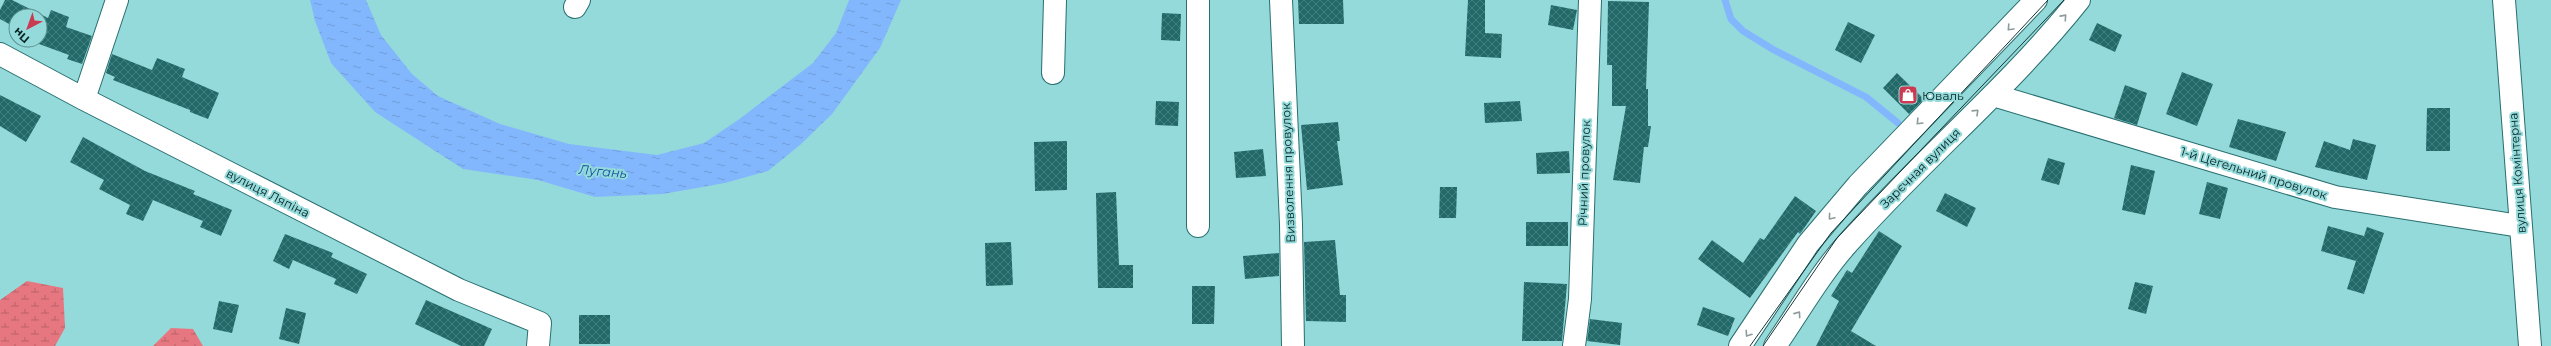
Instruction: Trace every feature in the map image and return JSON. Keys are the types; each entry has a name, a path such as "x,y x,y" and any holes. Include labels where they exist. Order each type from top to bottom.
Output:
{"street":[{"path":"84,99 117,0"},
{"path":"1053,73 1055,0"},
{"path":"1198,0 1198,226"},
{"name":"Визволення провулок","path":"1281,0 1291,224 1293,346"},
{"name":"Річний провулок","path":"1574,346 1580,299 1590,0"},
{"path":"1740,346 1808,244 1858,185 2036,0"},
{"name":"Зарєчная вулиця","path":"1775,346 1845,246 1898,189 1994,95 2079,0"},
{"name":"вулиця Комінтерна","path":"2504,0 2530,346"},
{"name":"вулиця Ляпіна","path":"0,54 84,99 459,290 540,323 538,346"},
{"name":"1-й Цегельний провулок","path":"1994,95 2335,197 2520,226"}],"green space":[{"path":"27,281 63,288 65,328 55,346 0,346 0,300"},
{"path":"171,328 193,329 203,346 153,346"}],"water":[{"name":"Лугань","path":"310,0 366,0 381,35 412,74 438,96 500,124 569,144 657,155 704,143 738,120 813,63 836,33 849,0 901,0 880,48 832,114 800,145 768,171 725,183 663,194 595,197 538,180 463,169 375,112 331,63 315,21"}],"building":[{"path":"5,0 12,0 28,8 8,8 8,24 0,19 0,10"},
{"path":"1298,0 1343,0 1344,24 1299,24"},
{"path":"1468,0 1485,0 1485,33 1502,34 1501,58 1465,56"},
{"path":"1608,1 1649,2 1646,89 1648,89 1648,126 1651,126 1648,147 1644,147 1640,183 1613,180 1626,106 1612,106 1612,65 1607,65"},
{"path":"1551,5 1577,10 1573,30 1548,25"},
{"path":"51,10 69,17 66,27 92,36 82,64 67,59 69,55 48,47 48,18"},
{"path":"1162,13 1181,14 1180,41 1161,40"},
{"path":"1848,22 1875,35 1861,63 1835,50"},
{"path":"2097,23 2122,35 2115,52 2089,40"},
{"path":"112,54 152,70 157,58 185,69 182,77 219,93 208,119 190,112 190,110 113,80 115,77 106,73"},
{"path":"2182,72 2213,84 2197,126 2166,114"},
{"path":"1897,73 1924,99 1909,114 1883,88"},
{"path":"2125,85 2147,93 2137,125 2114,118"},
{"path":"0,95 41,116 26,142 0,126"},
{"path":"1156,101 1179,102 1178,126 1155,125"},
{"path":"1520,101 1522,121 1485,123 1484,103"},
{"path":"2427,108 2450,108 2450,151 2426,151"},
{"path":"2238,119 2286,132 2276,161 2229,147"},
{"path":"1338,122 1340,141 1337,141 1343,185 1307,190 1301,125"},
{"path":"83,137 145,171 195,191 193,194 232,210 221,236 200,227 203,221 153,200 143,221 126,214 130,205 99,189 104,180 70,162"},
{"path":"2353,139 2376,145 2367,180 2315,167 2324,141 2350,150"},
{"path":"1067,141 1067,190 1035,191 1034,142"},
{"path":"1263,149 1266,176 1236,178 1234,152"},
{"path":"1569,151 1570,173 1537,174 1536,153"},
{"path":"2048,158 2065,163 2059,185 2041,180"},
{"path":"2131,165 2155,171 2145,215 2122,210"},
{"path":"2207,182 2228,188 2220,219 2199,214"},
{"path":"1440,187 1457,187 1456,218 1439,218"},
{"path":"1116,192 1119,265 1133,265 1133,288 1098,288 1096,193"},
{"path":"1945,193 1976,208 1967,227 1936,211"},
{"path":"1795,196 1816,211 1800,234 1798,232 1750,298 1698,259 1712,240 1743,263 1760,238 1764,240"},
{"path":"1526,222 1568,222 1568,246 1526,246"},
{"path":"2328,226 2364,236 2367,227 2384,233 2364,294 2347,289 2356,261 2321,251"},
{"path":"1879,231 1902,246 1851,331 1876,346 1816,346 1839,301 1831,296 1847,270 1852,273"},
{"path":"285,234 333,253 331,257 367,274 357,294 334,284 336,279 293,260 289,269 273,261"},
{"path":"1335,240 1340,295 1346,295 1346,322 1306,321 1304,242"},
{"path":"1011,242 1013,285 986,286 985,243"},
{"path":"1279,253 1279,276 1245,279 1243,256"},
{"path":"1524,282 1567,284 1562,341 1522,341"},
{"path":"2135,282 2153,286 2146,314 2128,309"},
{"path":"1192,286 1215,286 1214,324 1192,324"},
{"path":"426,300 492,329 484,346 461,346 415,324"},
{"path":"219,301 239,305 232,333 213,329"},
{"path":"1703,307 1735,318 1728,336 1697,325"},
{"path":"286,308 306,313 299,344 279,339"},
{"path":"579,315 610,315 610,344 579,344"},
{"path":"1590,319 1622,323 1620,345 1587,341"}],"waterway":[{"path":"1725,0 1731,19 1743,31 1774,50 1866,97 1898,123"}],"tram line":[{"path":"1750,346 1831,233 2048,0"},
{"path":"1763,346 1837,238 2064,0"}],"place":[{"name":"Юваль","path":"1908,95"}]}
